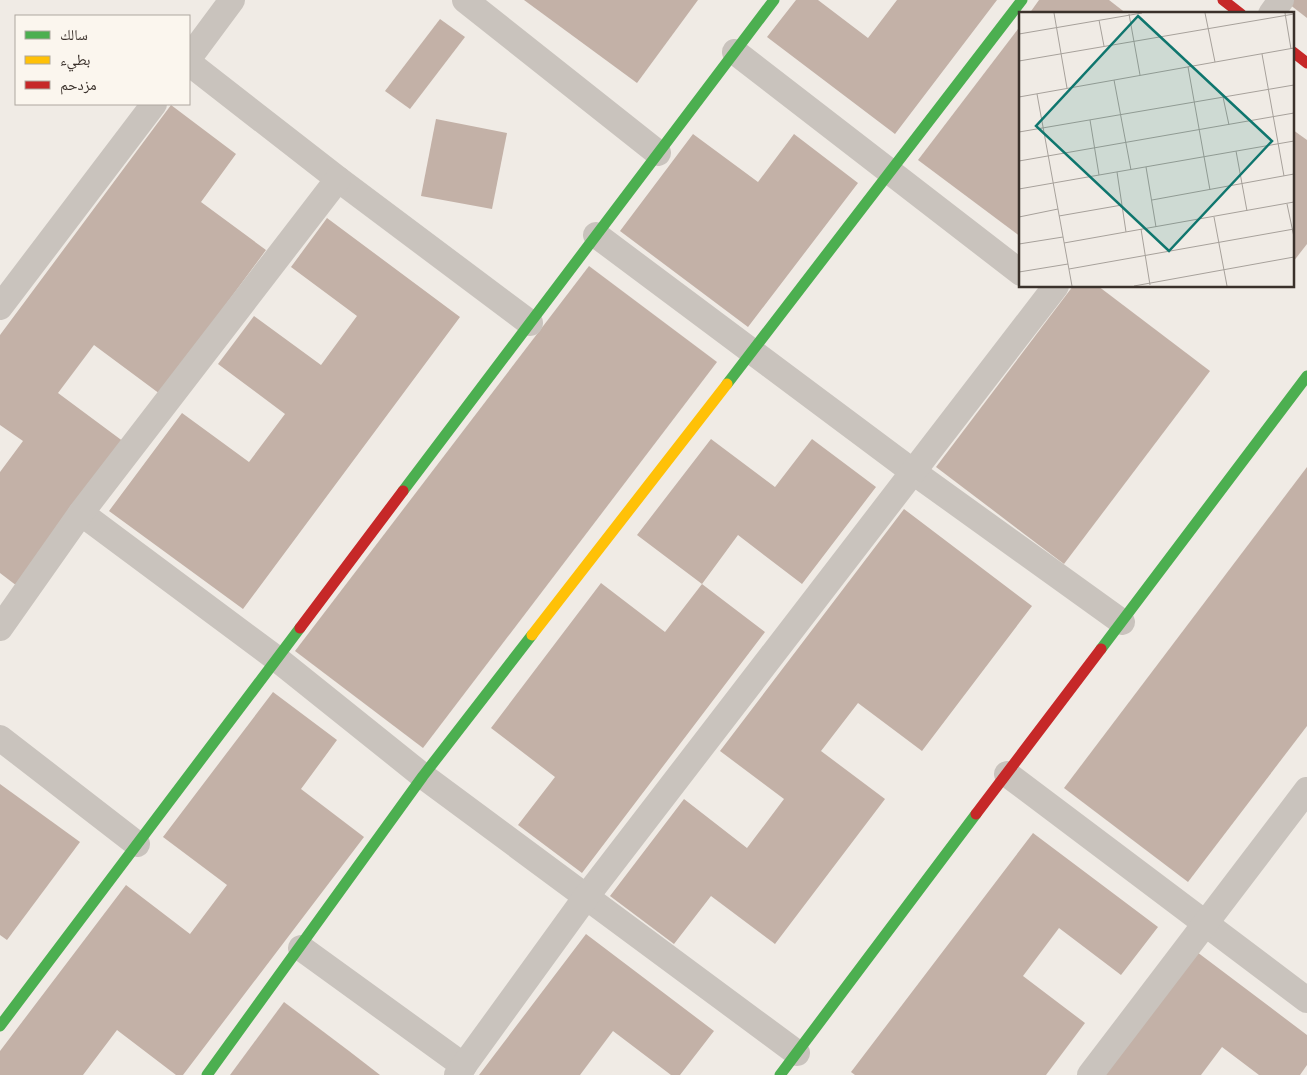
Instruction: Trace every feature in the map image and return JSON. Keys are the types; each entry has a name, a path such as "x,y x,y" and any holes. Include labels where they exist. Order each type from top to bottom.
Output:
{"street":[{"path":"190,57 232,0"},
{"path":"0,1026 774,0"},
{"path":"207,1075 301,948 423,776 1022,0"},
{"path":"1223,0 1238,12"},
{"path":"1272,12 1281,0"},
{"path":"471,2 658,153"},
{"path":"735,52 1019,270"},
{"path":"1294,53 1307,63"},
{"path":"190,64 338,179 530,323"},
{"path":"0,307 153,105"},
{"path":"0,628 82,513 338,179"},
{"path":"596,235 912,471 1122,622"},
{"path":"301,948 460,1070 586,896 912,471 1048,289"},
{"path":"780,1075 1307,376"},
{"path":"82,513 277,659 423,776 797,1053"},
{"path":"0,738 137,844"},
{"path":"1007,774 1307,1000"},
{"path":"1090,1075 1307,790"}],"building":[{"path":"524,0 698,0 637,83"},
{"path":"796,0 818,0 868,38 897,0 997,0 895,134 767,37"},
{"path":"1039,0 1109,0 1124,12 1030,12"},
{"path":"1292,0 1307,0 1307,18 1289,4"},
{"path":"440,19 465,37 410,109 385,91"},
{"path":"1019,28 1019,236 918,160"},
{"path":"171,105 236,154 201,202 266,250 160,394 94,345 58,393 124,442 17,586 0,573 0,472 23,441 0,425 0,335"},
{"path":"436,119 507,133 492,209 421,196"},
{"path":"1294,131 1307,140 1307,244 1294,261"},
{"path":"693,134 758,182 794,134 858,183 748,327 620,231"},
{"path":"327,218 460,317 243,609 109,511 182,413 249,462 285,414 218,364 254,316 321,365 357,316 291,267"},
{"path":"589,266 717,362 423,748 295,651"},
{"path":"1071,288 1101,288 1210,371 1064,564 936,467"},
{"path":"711,439 775,487 812,439 876,487 802,584 738,535 702,584 637,535"},
{"path":"1307,467 1307,726 1188,882 1064,788"},
{"path":"904,509 1032,606 922,751 858,703 821,751 885,799 775,944 711,896 674,944 610,896 684,799 747,848 784,799 720,751"},
{"path":"601,583 665,632 702,584 765,632 582,873 518,825 555,777 491,728"},
{"path":"273,692 337,740 301,789 364,837 183,1075 176,1075 117,1030 83,1075 0,1075 0,1051 126,885 190,934 227,885 163,837"},
{"path":"0,784 80,842 7,940 0,935"},
{"path":"1033,833 1158,927 1121,975 1059,928 1023,976 1085,1023 1046,1075 855,1075 851,1072"},
{"path":"586,934 714,1031 680,1075 671,1075 613,1031 580,1075 479,1075"},
{"path":"1197,952 1307,1035 1307,1065 1300,1075 1259,1075 1222,1047 1201,1075 1103,1075"},
{"path":"284,1002 349,1051 380,1075 230,1075"}],"traffic: fast":[{"path":"403,491 774,0"},
{"path":"727,384 1022,0"},
{"path":"1101,649 1307,376"},
{"path":"0,1026 300,628"},
{"path":"207,1075 423,776 532,635"},
{"path":"780,1075 976,814"}],"traffic: slow":[{"path":"532,635 727,384"}],"traffic: jam":[{"path":"1223,0 1238,12"},
{"path":"1294,53 1307,63"},
{"path":"300,628 403,491"},
{"path":"976,814 1101,649"}]}
